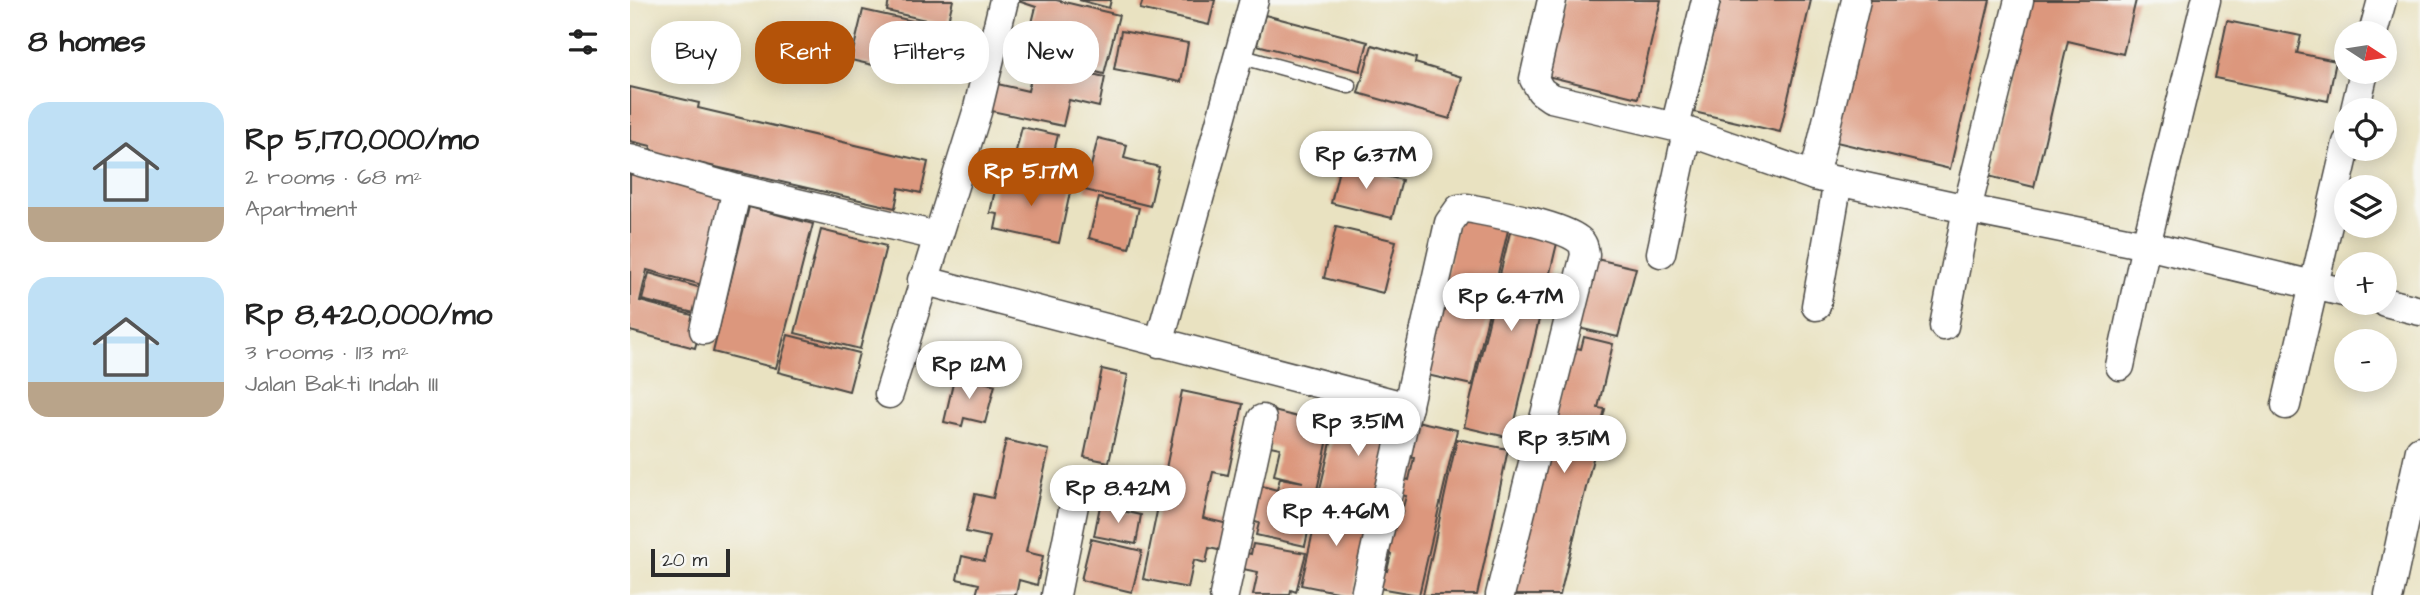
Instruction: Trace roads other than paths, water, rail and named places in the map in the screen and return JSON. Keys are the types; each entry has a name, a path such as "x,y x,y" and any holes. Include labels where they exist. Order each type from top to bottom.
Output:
{"street":[{"path":"890,394 922,281 977,112 1004,0"},
{"path":"1159,342 1254,0"},
{"path":"1552,0 1534,79 1541,91 1551,98 1681,130 1826,179 2146,245 2334,290"},
{"path":"1661,253 1706,0"},
{"path":"1816,306 1826,179 1856,0"},
{"path":"1944,326 1967,209 2019,0"},
{"path":"2120,366 2146,245 2206,0"},
{"path":"2377,21 2382,0"},
{"path":"630,159 737,189 937,236"},
{"path":"2287,405 2343,161"},
{"path":"704,331 737,189"},
{"path":"1365,595 1445,242 1455,213 1467,208 1501,215 1579,240 1584,245 1584,255 1500,595"},
{"path":"922,281 1408,407"},
{"path":"2397,305 2420,310"},
{"path":"1224,595 1262,419"},
{"path":"2389,595 2420,450"},
{"path":"1060,594 1076,495"}],"lane":[{"path":"1239,56 1349,86"}]}
